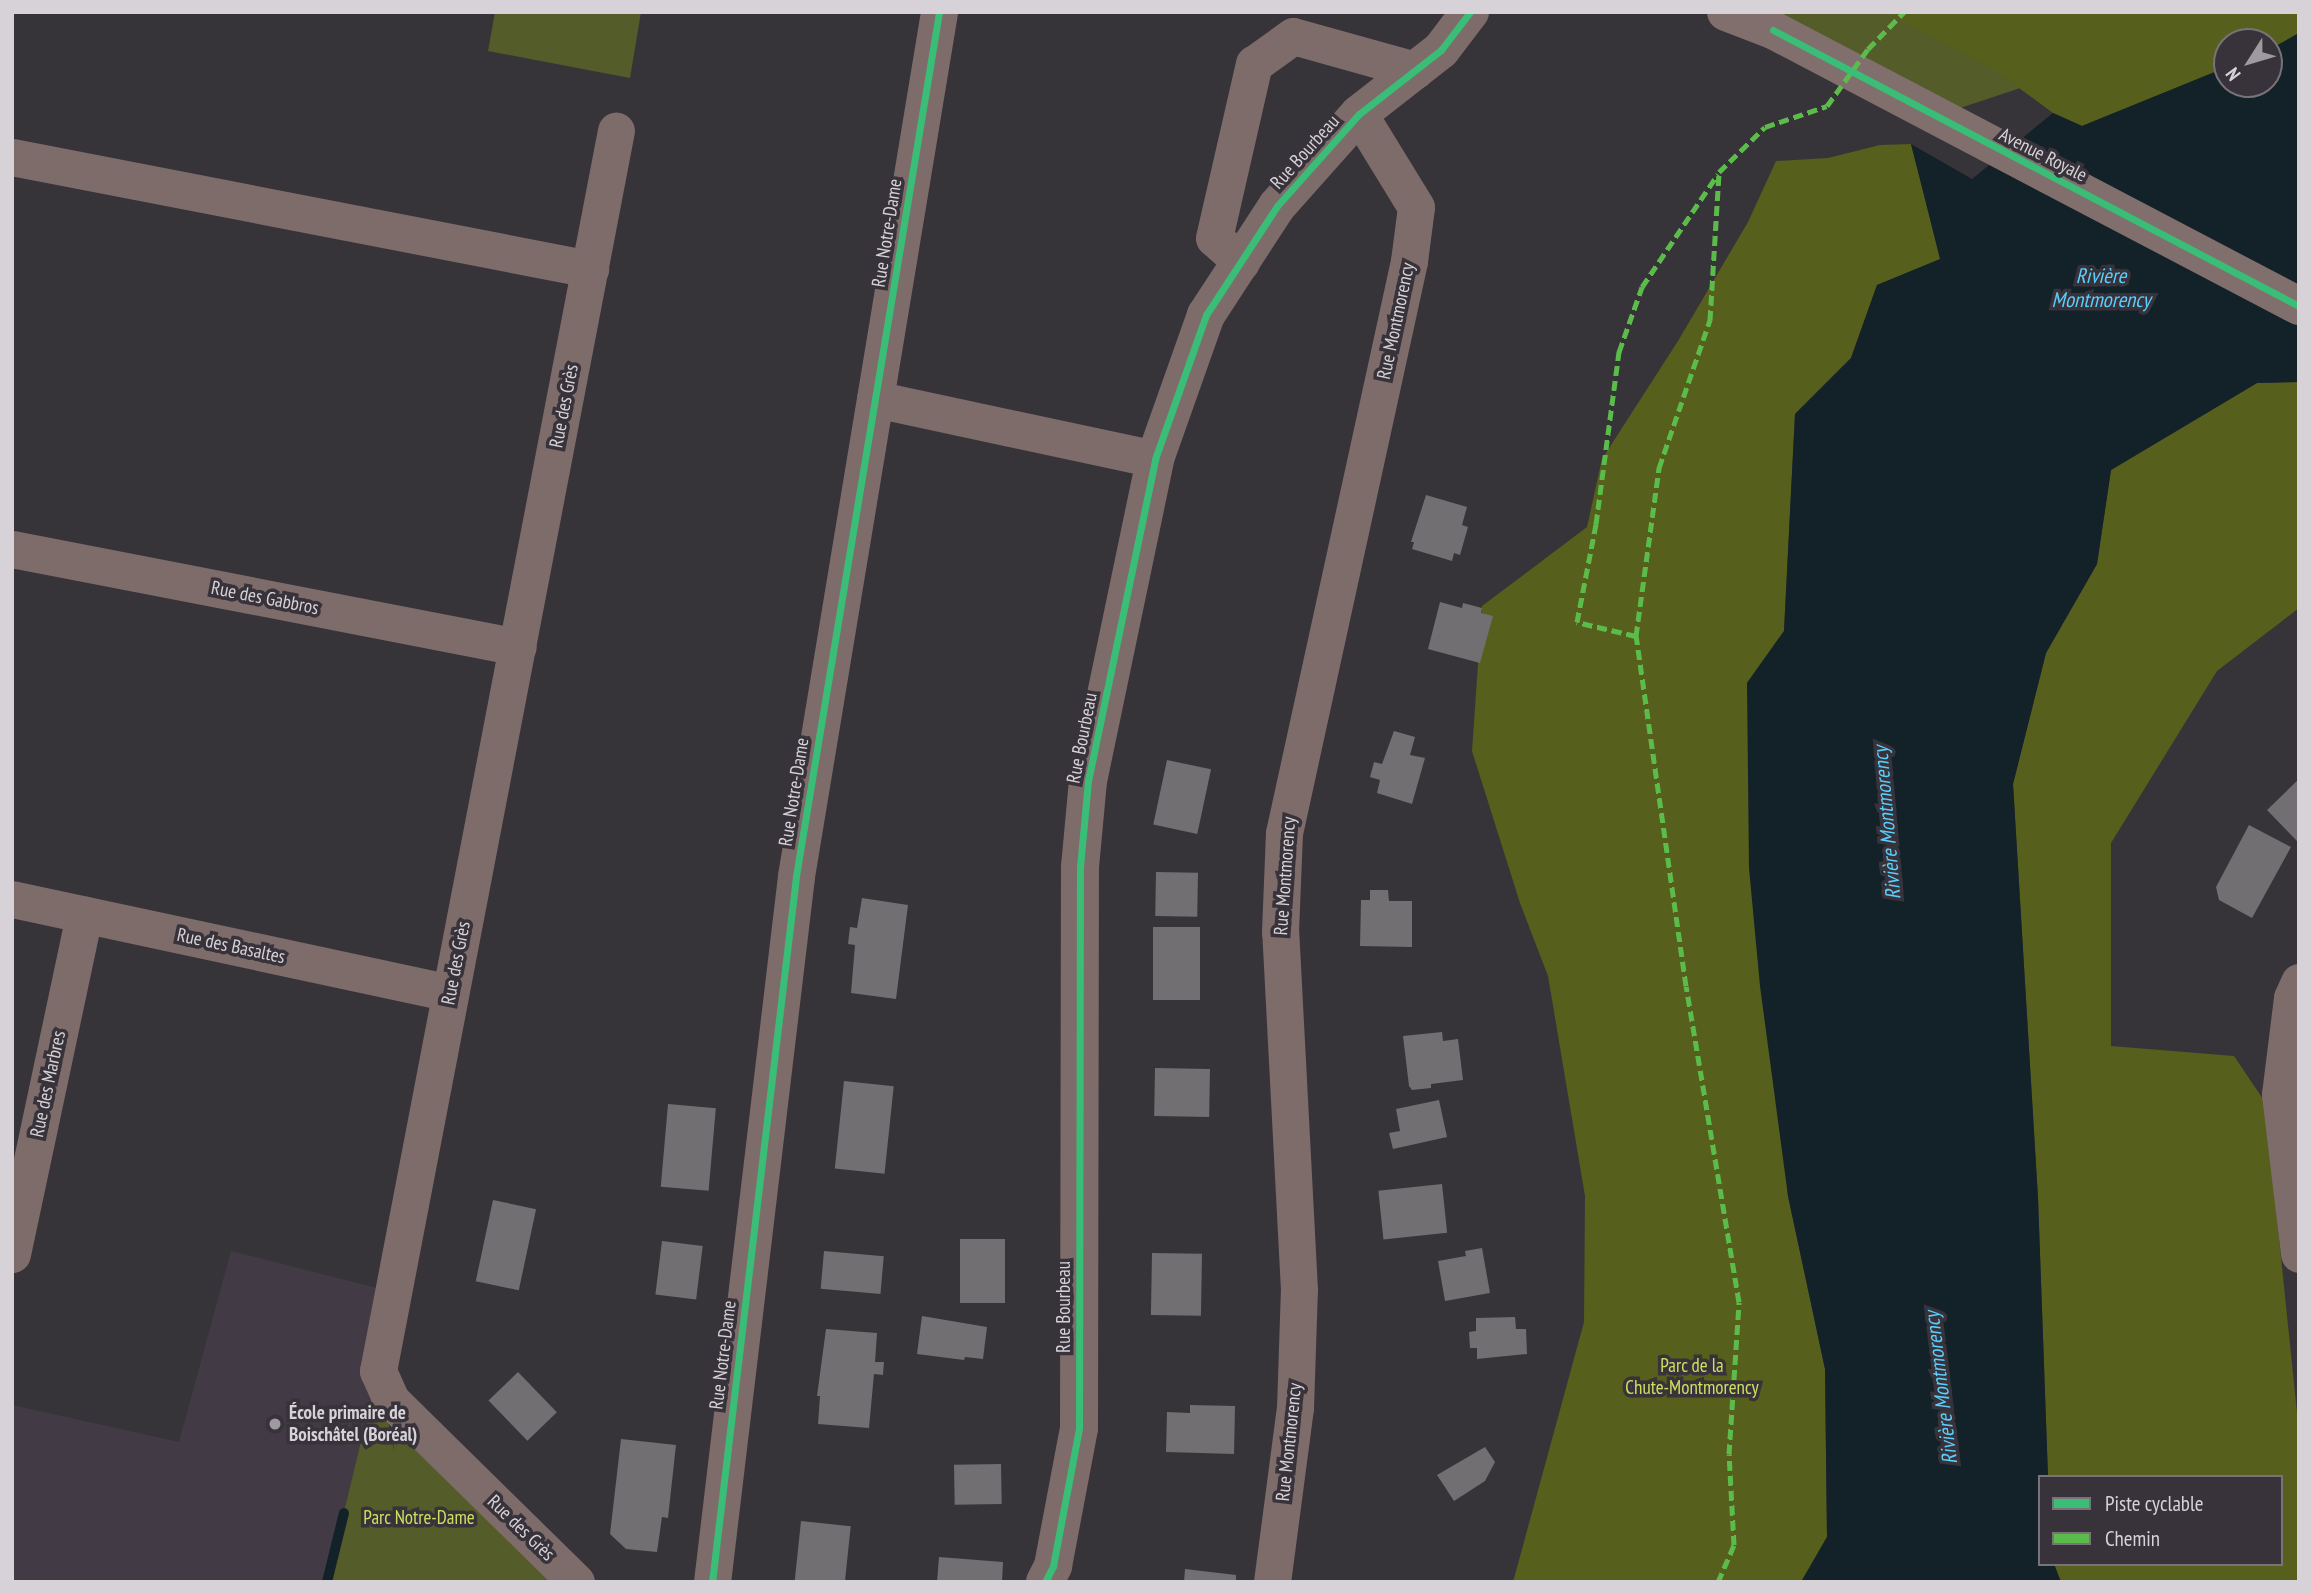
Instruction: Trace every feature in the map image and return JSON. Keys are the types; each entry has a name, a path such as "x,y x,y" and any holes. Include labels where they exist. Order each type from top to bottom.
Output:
{"main road":[{"name":"Avenue Royale","path":"1727,12 1773,30 2299,306"}],"street":[{"name":"Rue Notre-Dame","path":"712,1582 796,876 939,12"},
{"name":"Rue Bourbeau","path":"1045,1582 1053,1566 1079,1428 1080,867 1086,806 1155,459 1206,314 1277,206 1359,114 1441,50 1470,12"},
{"path":"1241,262 1214,238 1254,64 1293,36 1415,70"},
{"name":"Rue Montmorency","path":"1272,1582 1295,1408 1299,1290 1280,932 1284,833 1409,261 1416,207 1359,114"},
{"name":"Rue des Grès","path":"576,1582 391,1400 378,1371 616,131"},
{"path":"12,157 590,269"},
{"path":"875,399 1155,459"},
{"name":"Rue des Gabbros","path":"12,549 518,647"},
{"name":"Rue des Basaltes","path":"12,899 450,993"},
{"name":"Rue des Marbres","path":"12,1254 84,915"},
{"path":"2299,982 2292,998 2280,1094 2299,1254"}],"shaded area":[{"name":"École primaire de Boischâtel (Boréal)","path":"231,1251 393,1292 378,1371 327,1582 12,1582 12,1405 179,1442"}],"green space":[{"path":"495,12 641,12 630,78 488,51"},
{"path":"1726,12 2290,12 2232,28 2213,28 2213,33 2051,78 1933,117"},
{"path":"1885,12 2299,12 2299,33 2283,42 2283,28 2213,28 2213,73 2082,126 2053,113 1996,71"},
{"name":"Parc de la Chute-Montmorency","path":"1911,144 1941,259 1877,285 1851,358 1795,414 1784,631 1747,683 1788,1196 1825,1369 1827,1537 1801,1582 1513,1582 1584,1322 1585,1196 1548,976 1520,903 1472,751 1482,606 1587,527 1602,459 1678,341 1748,222 1776,161 1828,158 1880,145"},
{"path":"2299,382 2299,608 2217,671 2111,843 2111,1046 2234,1056 2265,1102 2299,1432 2299,1582 2061,1582 2055,1566 2283,1566 2283,1475 2048,1475 2038,1198 2013,784 2046,653 2097,564 2111,470 2257,383"},
{"name":"Parc Notre-Dame","path":"378,1371 394,1451 391,1400 576,1582 327,1582"}],"water":[{"name":"Rivière Montmorency","path":"2299,33 2299,382 2257,383 2111,470 2097,564 2046,653 2013,784 2038,1198 2048,1475 2038,1475 2038,1566 2055,1566 2061,1582 1801,1582 1827,1537 1825,1369 1788,1196 1760,986 1749,868 1747,683 1784,631 1795,414 1851,358 1877,285 1940,259 1911,144 1972,179 2053,113 2082,126 2213,73 2213,98 2283,98 2283,42"}],"building":[{"path":"1426,495 1467,507 1462,525 1468,527 1460,555 1454,553 1452,561 1412,549 1414,542 1411,542"},
{"path":"1440,602 1462,608 1463,603 1482,608 1481,613 1493,616 1480,663 1428,649"},
{"path":"1394,731 1415,737 1410,755 1425,758 1412,804 1377,793 1380,780 1370,777 1374,762 1382,764"},
{"path":"1167,760 1211,769 1197,834 1153,825"},
{"path":"2299,779 2299,840 2297,841 2267,810"},
{"path":"2249,825 2291,847 2252,918 2219,900 2216,887"},
{"path":"1156,872 1198,873 1197,917 1155,916"},
{"path":"1370,890 1388,890 1389,901 1412,901 1412,947 1360,946 1361,900 1370,900"},
{"path":"862,898 908,905 896,999 851,993 855,945 848,944 850,927 857,928"},
{"path":"1153,927 1200,927 1200,1000 1153,1000"},
{"path":"1442,1032 1443,1041 1458,1039 1463,1080 1431,1084 1431,1088 1412,1090 1409,1086 1403,1036"},
{"path":"1155,1068 1210,1069 1209,1117 1154,1116"},
{"path":"844,1081 894,1086 885,1174 835,1169"},
{"path":"1439,1100 1447,1137 1393,1149 1389,1133 1400,1131 1396,1109"},
{"path":"668,1104 716,1108 709,1191 661,1187"},
{"path":"1442,1184 1447,1233 1383,1239 1378,1191"},
{"path":"493,1200 536,1209 519,1290 476,1281"},
{"path":"960,1239 1005,1239 1005,1303 960,1303"},
{"path":"662,1241 703,1246 696,1300 655,1295"},
{"path":"1482,1248 1490,1293 1445,1301 1438,1261 1466,1256 1465,1251"},
{"path":"824,1251 884,1256 880,1294 821,1289"},
{"path":"1152,1253 1202,1254 1201,1316 1151,1315"},
{"path":"922,1316 987,1327 983,1359 965,1357 964,1360 917,1354"},
{"path":"1515,1317 1516,1329 1526,1329 1527,1354 1477,1359 1477,1348 1470,1348 1469,1332 1476,1331 1476,1318"},
{"path":"826,1329 877,1333 875,1362 884,1362 883,1375 874,1374 869,1428 818,1424 820,1396 817,1396"},
{"path":"518,1372 557,1412 527,1441 489,1400"},
{"path":"1190,1405 1235,1406 1234,1454 1166,1452 1167,1412 1190,1413"},
{"path":"621,1439 676,1445 668,1518 662,1517 657,1552 626,1549 610,1534"},
{"path":"1485,1447 1495,1462 1485,1481 1454,1501 1437,1475"},
{"path":"1001,1464 1002,1504 955,1505 954,1465"},
{"path":"801,1521 851,1526 845,1582 795,1582"},
{"path":"939,1557 1003,1562 1002,1582 937,1582"},
{"path":"1185,1569 1236,1575 1236,1582 1184,1582"}],"waterway":[{"path":"327,1582 344,1513"}],"marked path":[{"path":"1718,1582 1734,1545 1729,1454 1739,1302 1686,986 1636,636 1659,468 1710,320 1719,172 1765,127 1827,106 1868,49 1904,12"},
{"path":"1636,636 1577,622 1596,524 1619,352 1642,287 1718,174"}],"cycle path":[{"path":"712,1582 796,876 939,12"},
{"path":"1045,1582 1053,1566 1079,1428 1080,867 1088,781 1155,459 1206,315 1277,206 1359,114 1441,50 1470,12"},
{"path":"1773,30 2299,306"}],"place":[{"name":"École primaire de Boischâtel (Boréal)","path":"275,1424"}]}
